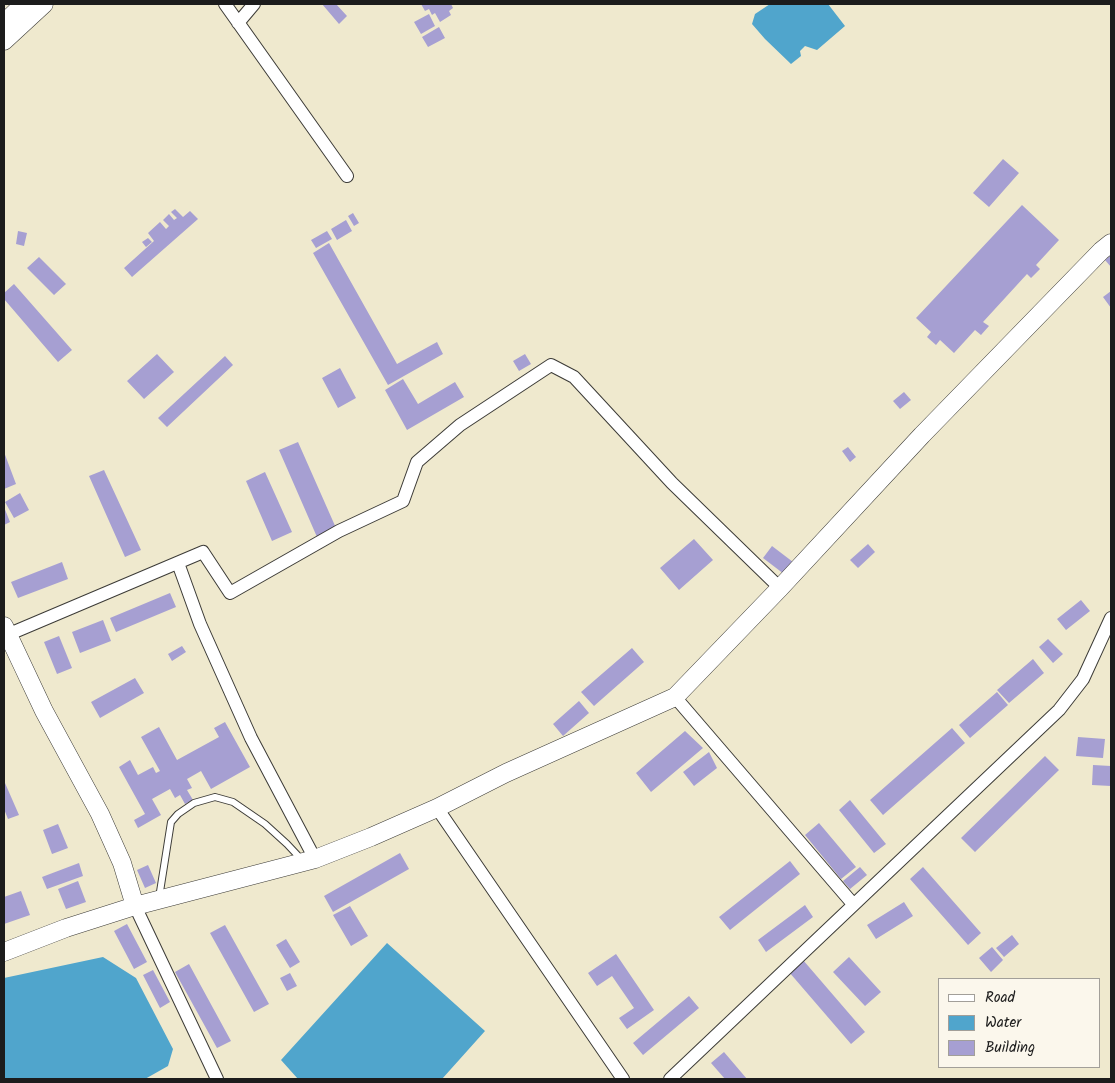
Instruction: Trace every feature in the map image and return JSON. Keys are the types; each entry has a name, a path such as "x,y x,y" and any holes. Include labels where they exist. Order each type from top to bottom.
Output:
{"main road":[{"path":"4,23 24,4"},
{"path":"4,41 44,4"},
{"path":"4,952 66,928 135,906 309,861 371,837 437,808 506,773 675,697 780,588 922,435 1111,243"},
{"path":"6,631 44,711 100,814 122,863 135,906"}],"street":[{"path":"225,4 347,176"},
{"path":"238,23 254,4"},
{"path":"6,631 202,552 230,593 339,531 403,501 417,462 460,425 552,365 574,376 672,483 780,588"},
{"path":"178,562 200,624 309,861"},
{"path":"670,1079 1059,710 1083,679 1111,618"},
{"path":"675,697 853,904"},
{"path":"437,808 623,1079"},
{"path":"135,906 217,1079"}],"lane":[{"path":"158,901 171,822 178,814 194,803 215,796 233,802 264,824 309,861"}],"water":[{"path":"770,4 828,4 845,26 817,50 805,46 800,51 801,56 791,64 752,24 755,14"},
{"path":"387,943 485,1031 442,1079 298,1079 281,1060"},
{"path":"103,957 136,978 173,1049 168,1066 145,1079 4,1079 4,978"}],"building":[{"path":"322,4 336,4 347,16 339,24"},
{"path":"421,4 451,4 453,8 449,11 451,15 440,22 435,13 432,15 429,9 425,11"},
{"path":"429,14 435,26 421,34 414,22"},
{"path":"439,27 445,38 428,47 422,37"},
{"path":"1003,159 1019,173 989,207 973,193"},
{"path":"1022,205 1059,240 1036,265 1040,269 1031,278 1027,274 983,322 989,326 981,335 975,330 954,353 940,340 936,345 927,337 931,332 916,318"},
{"path":"175,209 183,217 190,211 198,219 132,277 124,268 154,241 148,233 160,222 166,229 169,226 163,220 169,214 174,220 177,218 171,212"},
{"path":"353,213 359,223 354,226 348,216"},
{"path":"346,220 352,231 337,240 331,229"},
{"path":"18,231 27,233 24,246 16,244"},
{"path":"327,231 332,239 316,248 311,240"},
{"path":"148,238 152,242 146,247 142,242"},
{"path":"329,243 397,364 437,342 443,354 388,385 313,253"},
{"path":"1111,255 1111,267 1105,260"},
{"path":"39,257 66,284 54,295 27,268"},
{"path":"14,284 72,350 58,362 4,299 4,293"},
{"path":"1111,291 1111,308 1103,297"},
{"path":"157,354 174,372 144,399 127,381"},
{"path":"525,354 531,364 519,371 513,361"},
{"path":"225,356 233,365 167,427 158,418"},
{"path":"340,368 356,398 338,408 322,378"},
{"path":"403,379 418,404 455,382 464,397 407,430 385,390"},
{"path":"904,392 911,400 900,409 893,401"},
{"path":"298,442 336,528 317,537 279,450"},
{"path":"848,447 856,457 850,462 842,451"},
{"path":"4,452 16,484 4,489"},
{"path":"104,470 141,550 125,557 89,476"},
{"path":"265,472 292,532 272,541 246,481"},
{"path":"20,493 29,510 14,518 5,502"},
{"path":"4,507 10,522 4,525"},
{"path":"694,539 713,560 679,590 660,568"},
{"path":"868,544 875,552 858,568 850,560"},
{"path":"772,546 793,562 784,574 763,558"},
{"path":"62,562 68,579 18,598 11,582"},
{"path":"170,593 176,607 116,632 110,618"},
{"path":"1081,600 1090,611 1066,630 1057,619"},
{"path":"103,620 111,641 80,653 72,632"},
{"path":"59,636 72,668 57,674 44,642"},
{"path":"1048,639 1063,654 1053,663 1039,647"},
{"path":"182,646 186,652 172,661 168,654"},
{"path":"632,648 644,662 594,706 581,692"},
{"path":"1033,659 1044,673 1009,703 997,690"},
{"path":"135,678 144,693 100,718 91,702"},
{"path":"997,692 1008,705 970,738 959,725"},
{"path":"579,701 589,713 563,736 553,724"},
{"path":"225,722 250,767 211,789 201,771 187,779 192,788 187,790 193,800 185,804 180,795 175,798 170,789 152,799 161,815 138,828 134,820 145,814 119,767 130,760 138,775 153,767 156,773 160,771 141,737 159,727 177,760 219,737 214,728"},
{"path":"952,728 965,743 883,815 870,800"},
{"path":"685,731 703,748 651,792 636,773"},
{"path":"1078,737 1105,739 1103,758 1076,756"},
{"path":"709,752 717,768 694,786 683,772"},
{"path":"1045,756 1059,770 975,852 961,838"},
{"path":"1093,765 1111,766 1111,786 1092,785"},
{"path":"4,783 19,815 8,819 4,809"},
{"path":"850,800 886,844 874,853 839,810"},
{"path":"819,823 856,867 841,879 805,835"},
{"path":"58,824 68,848 52,854 43,830"},
{"path":"400,853 409,869 333,912 324,896"},
{"path":"790,861 800,874 730,930 719,917"},
{"path":"79,863 83,876 47,889 42,877"},
{"path":"148,865 156,883 145,888 137,870"},
{"path":"860,867 867,875 850,889 843,881"},
{"path":"923,867 981,933 968,945 910,879"},
{"path":"78,881 86,902 66,909 58,889"},
{"path":"21,891 30,915 4,924 4,897"},
{"path":"904,902 913,916 876,939 867,925"},
{"path":"805,905 813,917 766,952 758,940"},
{"path":"350,906 368,936 351,946 333,915"},
{"path":"127,924 147,962 134,969 114,931"},
{"path":"225,925 269,1004 254,1012 210,933"},
{"path":"1012,935 1019,944 1004,957 996,948"},
{"path":"286,939 300,962 290,968 276,945"},
{"path":"992,947 1003,960 991,972 979,958"},
{"path":"616,954 654,1010 627,1029 619,1018 634,1008 612,976 597,986 588,973"},
{"path":"849,957 881,992 865,1006 833,972"},
{"path":"803,960 865,1032 851,1044 789,972"},
{"path":"189,964 231,1041 217,1048 175,972"},
{"path":"153,970 170,1002 160,1008 143,975"},
{"path":"290,973 297,986 287,991 280,978"},
{"path":"689,996 699,1008 643,1055 633,1043"},
{"path":"724,1052 747,1079 725,1079 711,1063"}]}
